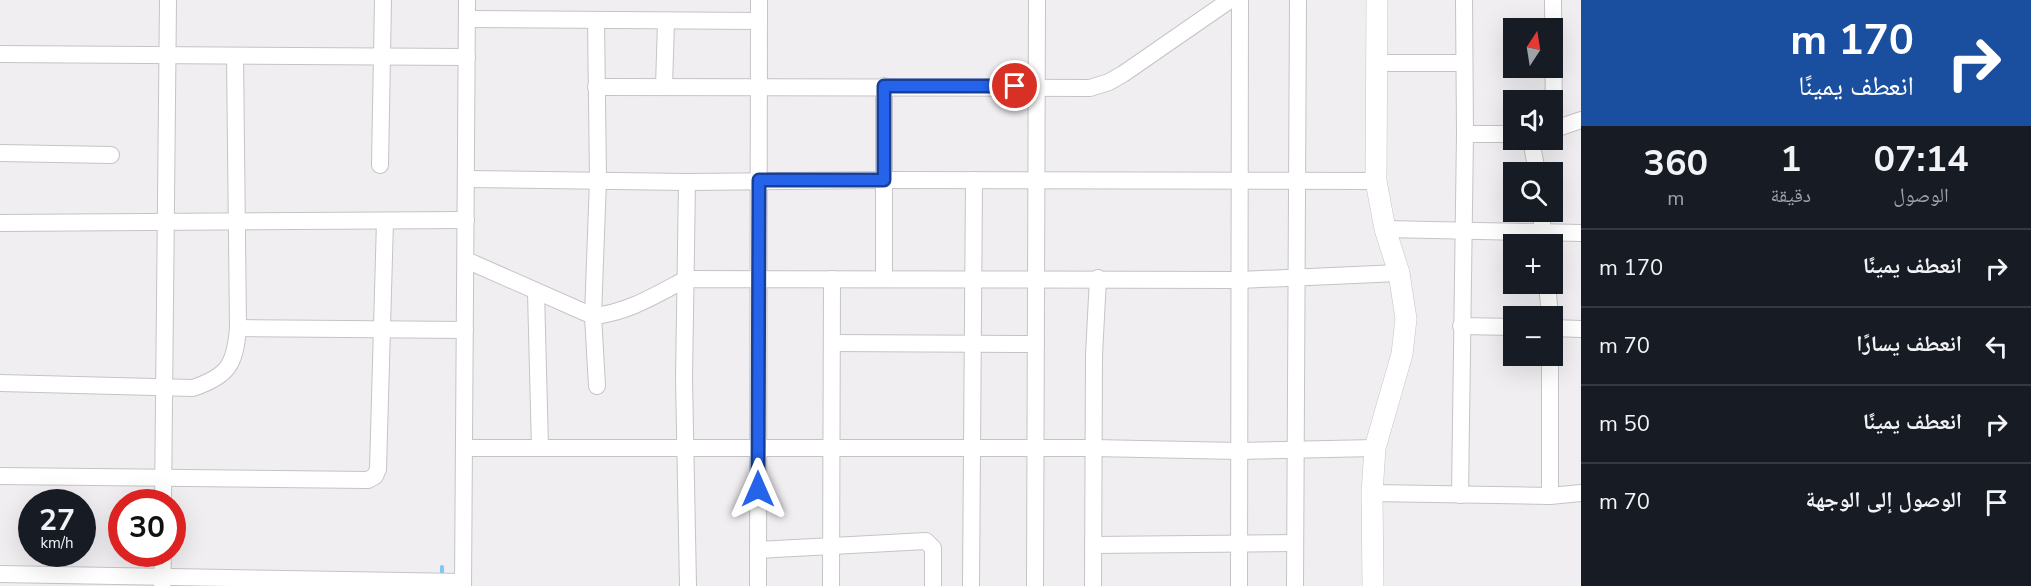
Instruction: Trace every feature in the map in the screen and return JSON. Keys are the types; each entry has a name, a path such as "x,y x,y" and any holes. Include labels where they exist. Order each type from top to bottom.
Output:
{"main road":[{"path":"1373,586 1372,493 1375,448 1402,354 1406,319 1399,273 1385,229 1376,181 1377,0"}],"street":[{"path":"163,489 168,0"},
{"path":"380,165 383,0"},
{"path":"0,574 163,581 463,584 467,0"},
{"path":"758,586 759,0"},
{"path":"1035,586 1036,0"},
{"path":"596,87 1036,86 1090,88 1109,82 1208,8 1230,0"},
{"path":"1239,586 1240,0"},
{"path":"1295,586 1298,0"},
{"path":"1460,495 1465,134 1464,0"},
{"path":"1553,0 1553,90"},
{"path":"467,19 759,21"},
{"path":"596,20 598,180 593,316 597,386"},
{"path":"664,87 666,21"},
{"path":"0,54 467,57"},
{"path":"0,383 193,388 215,380 228,370 237,346 238,328 239,222 235,56"},
{"path":"1377,63 1463,63"},
{"path":"884,86 884,278"},
{"path":"1563,126 1581,120"},
{"path":"1465,134 1503,134"},
{"path":"0,153 111,155"},
{"path":"466,179 687,182 759,180 1239,183 1376,181"},
{"path":"971,586 974,180"},
{"path":"687,182 688,586"},
{"path":"0,223 466,220"},
{"path":"0,476 368,480 375,476 378,469 380,331 385,221"},
{"path":"1385,229 1503,236"},
{"path":"1563,236 1581,233"},
{"path":"466,260 593,316 611,314 632,307 686,279 1239,280 1399,273"},
{"path":"1093,586 1093,448 1098,278"},
{"path":"831,586 832,279"},
{"path":"536,292 540,448"},
{"path":"1461,326 1503,327"},
{"path":"238,328 465,330"},
{"path":"1563,328 1581,329"},
{"path":"832,343 1036,344"},
{"path":"1550,366 1550,496"},
{"path":"464,448 1093,448 1239,452 1375,448"},
{"path":"1372,493 1550,496 1581,493"},
{"path":"758,550 831,545 931,543 933,586"},
{"path":"1093,544 1295,543"}],"waterway":[{"path":"442,567 442,578"}],"route":[{"path":"758,489 759,180 884,180 884,86 1015,86"}]}
